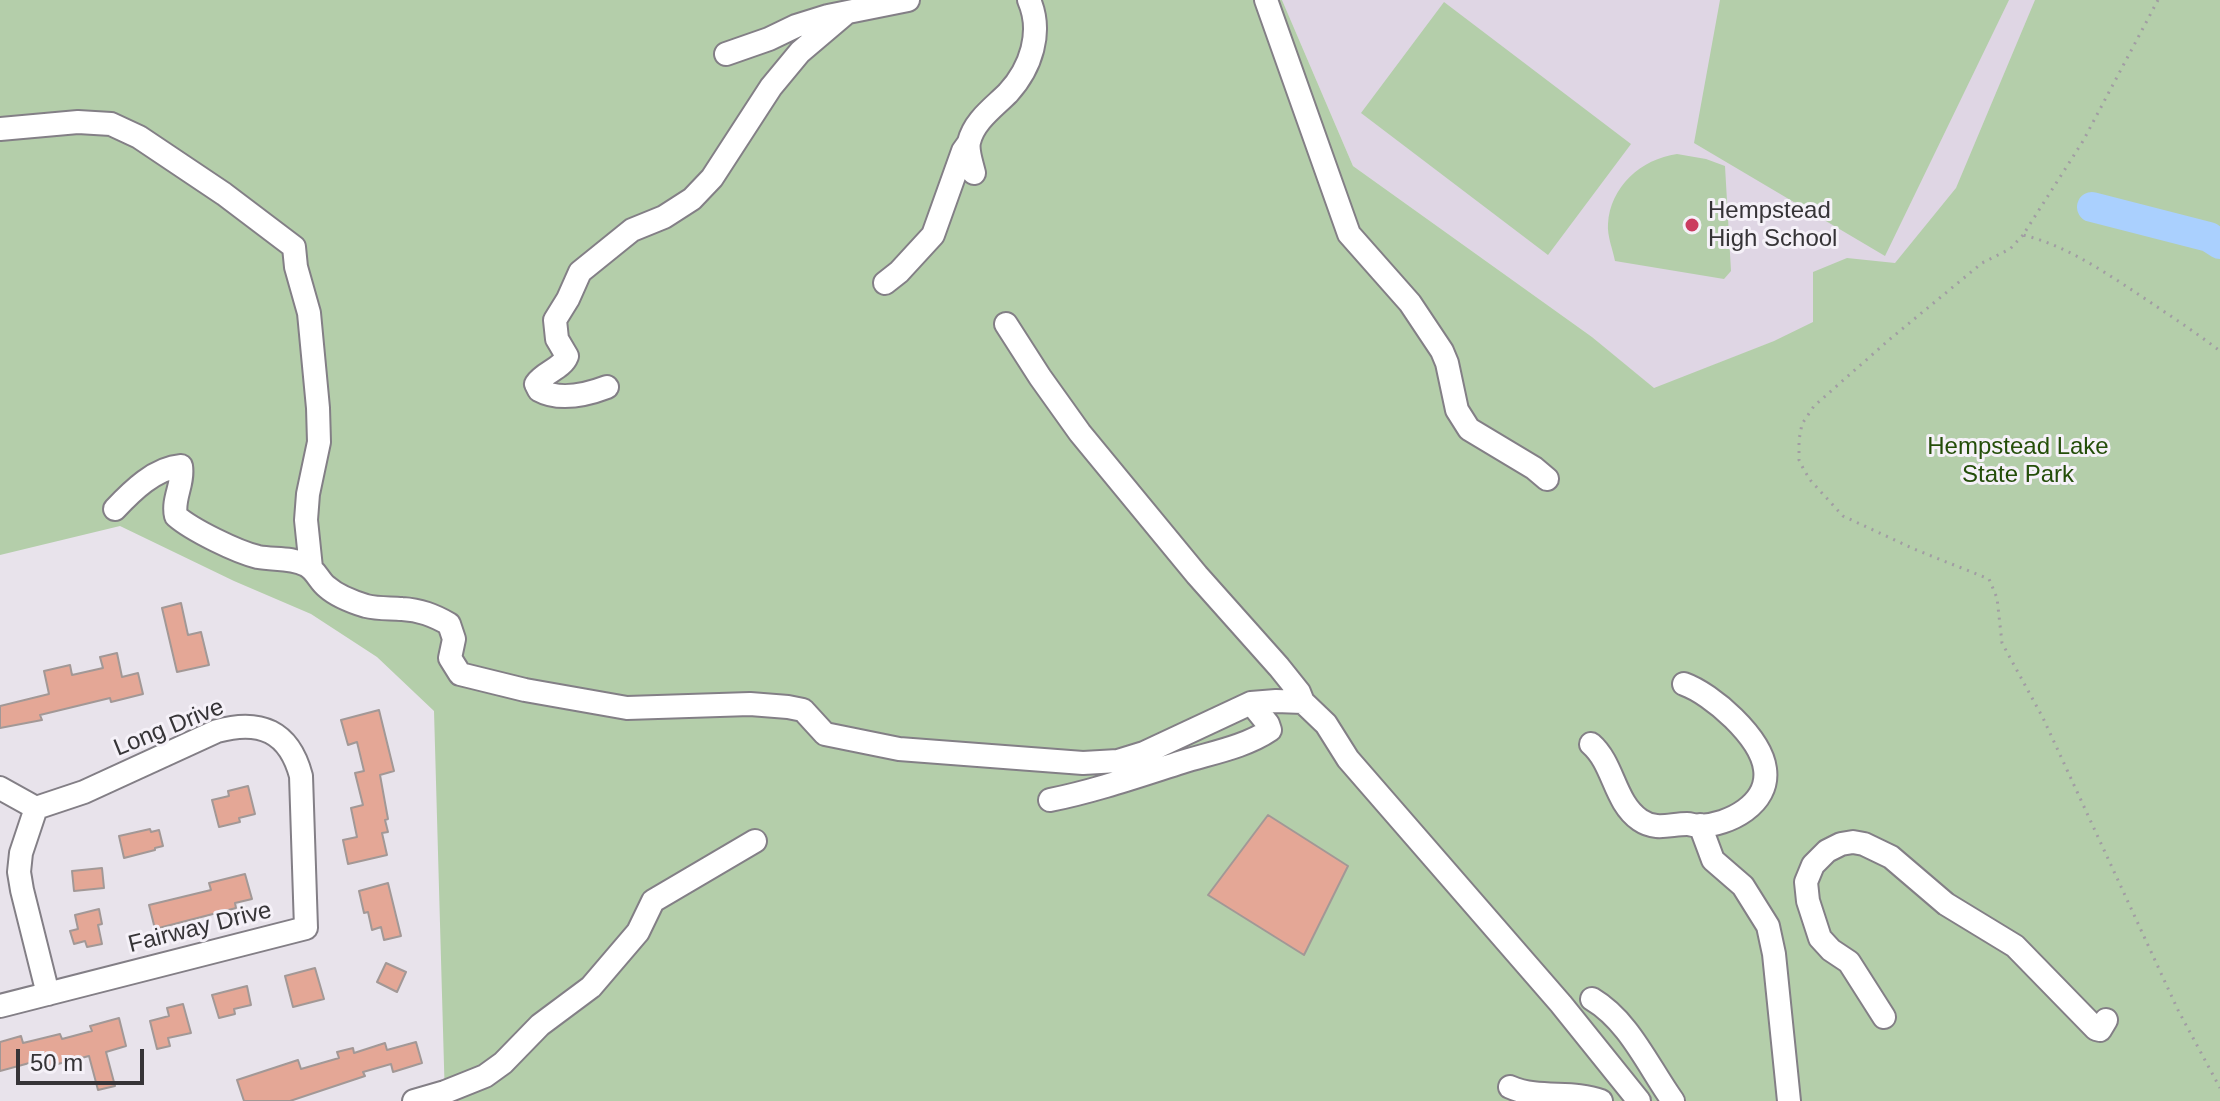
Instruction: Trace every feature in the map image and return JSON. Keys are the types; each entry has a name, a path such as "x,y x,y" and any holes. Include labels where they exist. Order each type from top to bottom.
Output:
{"street":[{"path":"726,54 796,26 908,0"},
{"path":"885,283 933,235 963,151 982,117 1020,78 1035,39 1034,12 1029,0"},
{"path":"1266,0 1349,234 1410,303 1442,351 1457,410 1469,429 1547,479"},
{"path":"607,387 590,394 571,396 546,394 536,384 566,361 567,356 557,339 555,320 580,272 632,230 664,217 692,199 712,178 781,75 814,39 846,13"},
{"path":"0,129 78,122 111,124 139,137 224,194 294,247 296,267 309,313 318,408 319,442 306,520 311,568"},
{"path":"968,144 974,173"},
{"path":"1006,324 1080,433 1197,575 1279,667 1303,702 1326,724 1348,759 1561,1004 1639,1101"},
{"path":"115,509 134,489 149,479 181,466 182,477 174,508 176,516 204,535 257,556 306,565 324,586 368,607 431,614 449,624 454,639 450,658 460,674 583,701 627,708 750,704 788,707 803,710 825,734 899,749 1083,763 1118,761 1144,753 1251,703 1303,702"},
{"path":"1591,744 1600,752 1621,797 1638,819 1649,825 1664,828 1700,825 1726,821 1740,814 1762,792 1765,769 1756,746 1715,701 1684,684"},
{"path":"1050,800 1120,783 1229,748 1270,730 1251,703"},
{"path":"1214,721 1229,748"},
{"name":"Long Drive","path":"36,808 84,792 217,731 251,726 276,735 296,760 301,776 302,818"},
{"path":"0,788 36,808 21,853 19,872 48,994"},
{"name":"Fairway Drive","path":"0,1006 306,928 302,818"},
{"path":"1700,825 1713,860 1743,886 1768,926 1774,954 1789,1101"},
{"path":"414,1101 485,1076 503,1063 540,1025 591,987 638,932 653,901 755,841"},
{"path":"1884,1017 1849,962 1820,938 1808,901 1806,882 1813,865 1827,851 1841,844 1864,844 1891,857 1946,904 2015,946 2096,1029 2100,1030 2106,1020"},
{"path":"1592,999 1606,1008 1630,1036 1673,1101"},
{"path":"1510,1087 1523,1093 1589,1096 1601,1101"}],"path":[{"path":"2158,0 2083,141 2023,235 2010,249 1982,263 1814,406 1802,424 1799,460 1811,481 1843,516 1989,579 1997,598 2002,643 2043,718 2178,1010 2220,1088"},
{"path":"2023,235 2052,244 2103,271 2220,351"}],"shaded area":[{"name":"Hempstead High School","path":"1282,0 2064,0 1918,284 1654,389 1592,337 1353,166"}],"green space":[{"name":"Hempstead Lake State Park","path":"0,0 1282,0 1353,166 1592,337 1654,388 1774,341 1813,322 1813,272 1847,258 1895,263 1956,188 2035,0 2220,0 2220,1101 445,1101 434,711 377,657 311,614 120,526 0,555"},
{"path":"1720,0 2009,0 1885,256 1694,143"},
{"path":"1444,2 1631,144 1548,255 1361,113"},
{"path":"1677,154 1725,166 1731,271 1724,279 1615,261 1608,229 1610,211 1621,187 1651,162"}],"building":[{"path":"181,603 188,635 201,632 209,665 177,672 162,608"},
{"path":"117,653 122,677 138,673 143,694 111,702 110,698 40,715 42,720 0,728 0,706 49,694 44,671 70,665 72,675 103,668 100,657"},
{"path":"379,710 394,771 380,775 388,819 385,820 388,832 382,833 387,855 348,864 343,840 357,837 351,808 363,805 355,773 364,771 357,742 348,745 341,720"},
{"path":"248,786 255,814 239,818 240,822 219,827 212,800 229,796 228,791"},
{"path":"1268,815 1348,866 1304,955 1208,895"},
{"path":"150,829 151,832 159,830 163,846 124,858 119,836"},
{"path":"102,868 104,888 74,891 72,871"},
{"path":"245,874 252,899 235,903 236,908 155,929 149,905 211,890 209,883"},
{"path":"388,883 401,936 384,940 381,927 372,930 359,891"},
{"path":"99,909 102,944 87,947 85,941 74,944 70,931 78,929 75,915"},
{"path":"386,963 406,972 397,992 377,982"},
{"path":"315,968 324,999 293,1007 285,976"},
{"path":"247,986 251,1005 234,1009 235,1014 219,1018 212,995"},
{"path":"183,1004 191,1033 168,1038 170,1046 157,1049 150,1021 169,1016 167,1008"},
{"path":"119,1018 126,1046 106,1052 115,1086 98,1090 89,1056 46,1067 44,1059 0,1071 0,1042 21,1036 23,1043 60,1034 62,1039 92,1031 90,1026"},
{"path":"416,1042 422,1063 393,1072 391,1064 363,1072 365,1076 290,1101 244,1101 237,1080 298,1060 301,1069 339,1058 337,1052 353,1048 354,1053 385,1043 387,1050"}],"waterway":[{"path":"2092,207 2209,237 2220,244"}],"place":[{"name":"Hempstead High School","path":"1692,225"}]}
